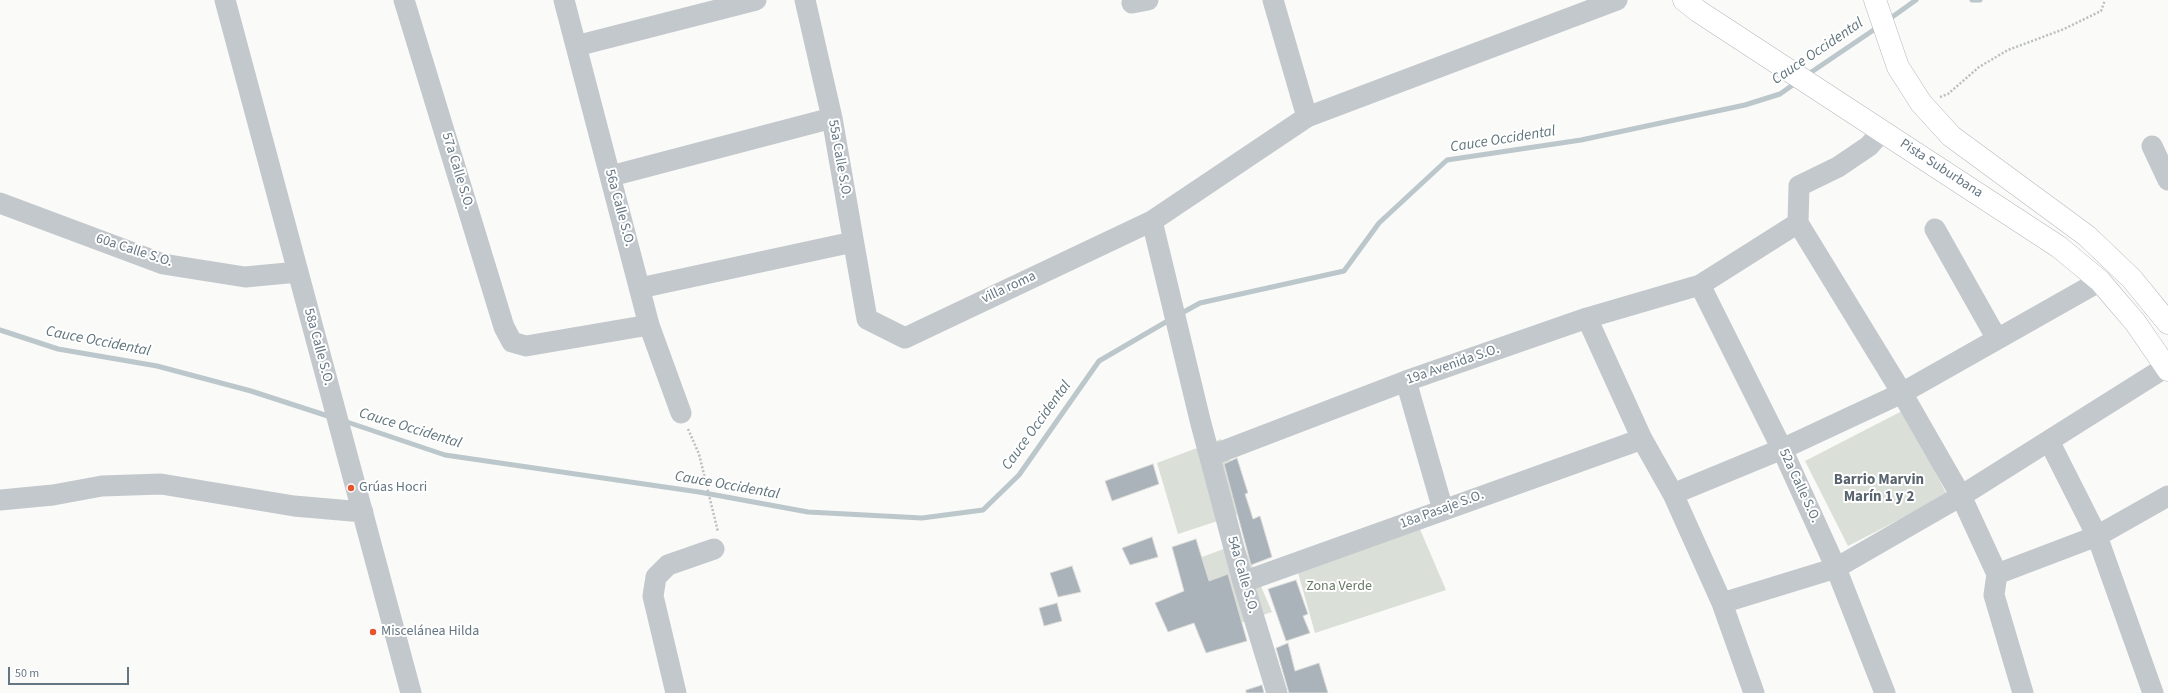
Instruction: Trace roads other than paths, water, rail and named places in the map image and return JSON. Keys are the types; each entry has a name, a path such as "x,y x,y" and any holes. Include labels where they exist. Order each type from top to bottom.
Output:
{"main road":[{"name":"Pista Suburbana","path":"1684,0 1777,63 1882,130 2059,247 2100,282 2135,322 2167,369"},
{"path":"1876,2 1898,67 1921,103 1951,136 2087,236 2132,279 2168,323"}],"street":[{"name":"58a Calle S.O.","path":"225,0 411,693"},
{"name":"57a Calle S.O.","path":"404,0 504,326 512,342 526,346 649,325"},
{"name":"56a Calle S.O.","path":"564,0 649,325 681,413"},
{"path":"576,46 756,0"},
{"name":"55a Calle S.O.","path":"805,0 832,118 867,319"},
{"path":"1273,0 1307,117"},
{"name":"villa roma","path":"867,319 905,338 1152,221 1307,117 1617,0"},
{"path":"611,176 832,118"},
{"path":"1882,130 1869,146 1838,167 1799,186 1798,223 1902,393 1961,496 1997,574 1994,595 2023,693"},
{"path":"2152,146 2168,180"},
{"name":"60a Calle S.O.","path":"0,203 164,264 245,277 298,272"},
{"path":"1152,221 1180,343 1210,456"},
{"name":"19a Avenida S.O.","path":"1210,456 1406,381 1587,318 1700,285 1798,223"},
{"path":"1935,229 1997,339"},
{"path":"640,288 853,242"},
{"path":"1673,494 1782,449 1902,393 2100,282"},
{"name":"52a Calle S.O.","path":"1700,285 1782,449 1836,568 1886,693"},
{"path":"1587,318 1642,439 1673,494 1722,603 1754,693"},
{"path":"1722,603 1836,568 1961,496 2167,369"},
{"path":"1406,381 1443,510"},
{"name":"18a Pasaje S.O.","path":"1243,582 1642,439"},
{"path":"2049,441 2097,536 2152,693"},
{"name":"54a Calle S.O.","path":"1210,456 1243,582 1277,693"},
{"path":"0,500 53,495 102,486 161,484 294,506 363,512"},
{"path":"1997,574 2097,536 2168,496"},
{"path":"676,693 653,596 656,577 668,565 716,542"}],"waterway":[{"name":"Cauce Occidental","path":"1888,20 1916,0"},
{"name":"Cauce Occidental","path":"1972,0 1980,0"},
{"name":"Cauce Occidental","path":"1807,75 1878,27"},
{"name":"Cauce Occidental","path":"1180,314 1200,303 1344,271 1379,223 1447,160 1581,140 1745,105 1780,94 1797,82"},
{"name":"Cauce Occidental","path":"344,421 445,455 699,492 808,512 922,518 983,510 1019,475 1099,361 1171,319"},
{"name":"Cauce Occidental","path":"0,330 58,349 157,366 251,391 331,417"}],"place":[{"name":"Grúas Hocri","path":"351,488"},
{"name":"Miscelánea Hilda","path":"373,632"}],"district":[{"name":"Barrio Marvin Marín 1 y 2","path":"1879,490"}],"park label":[{"name":"Zona Verde","path":"1339,587"}]}
